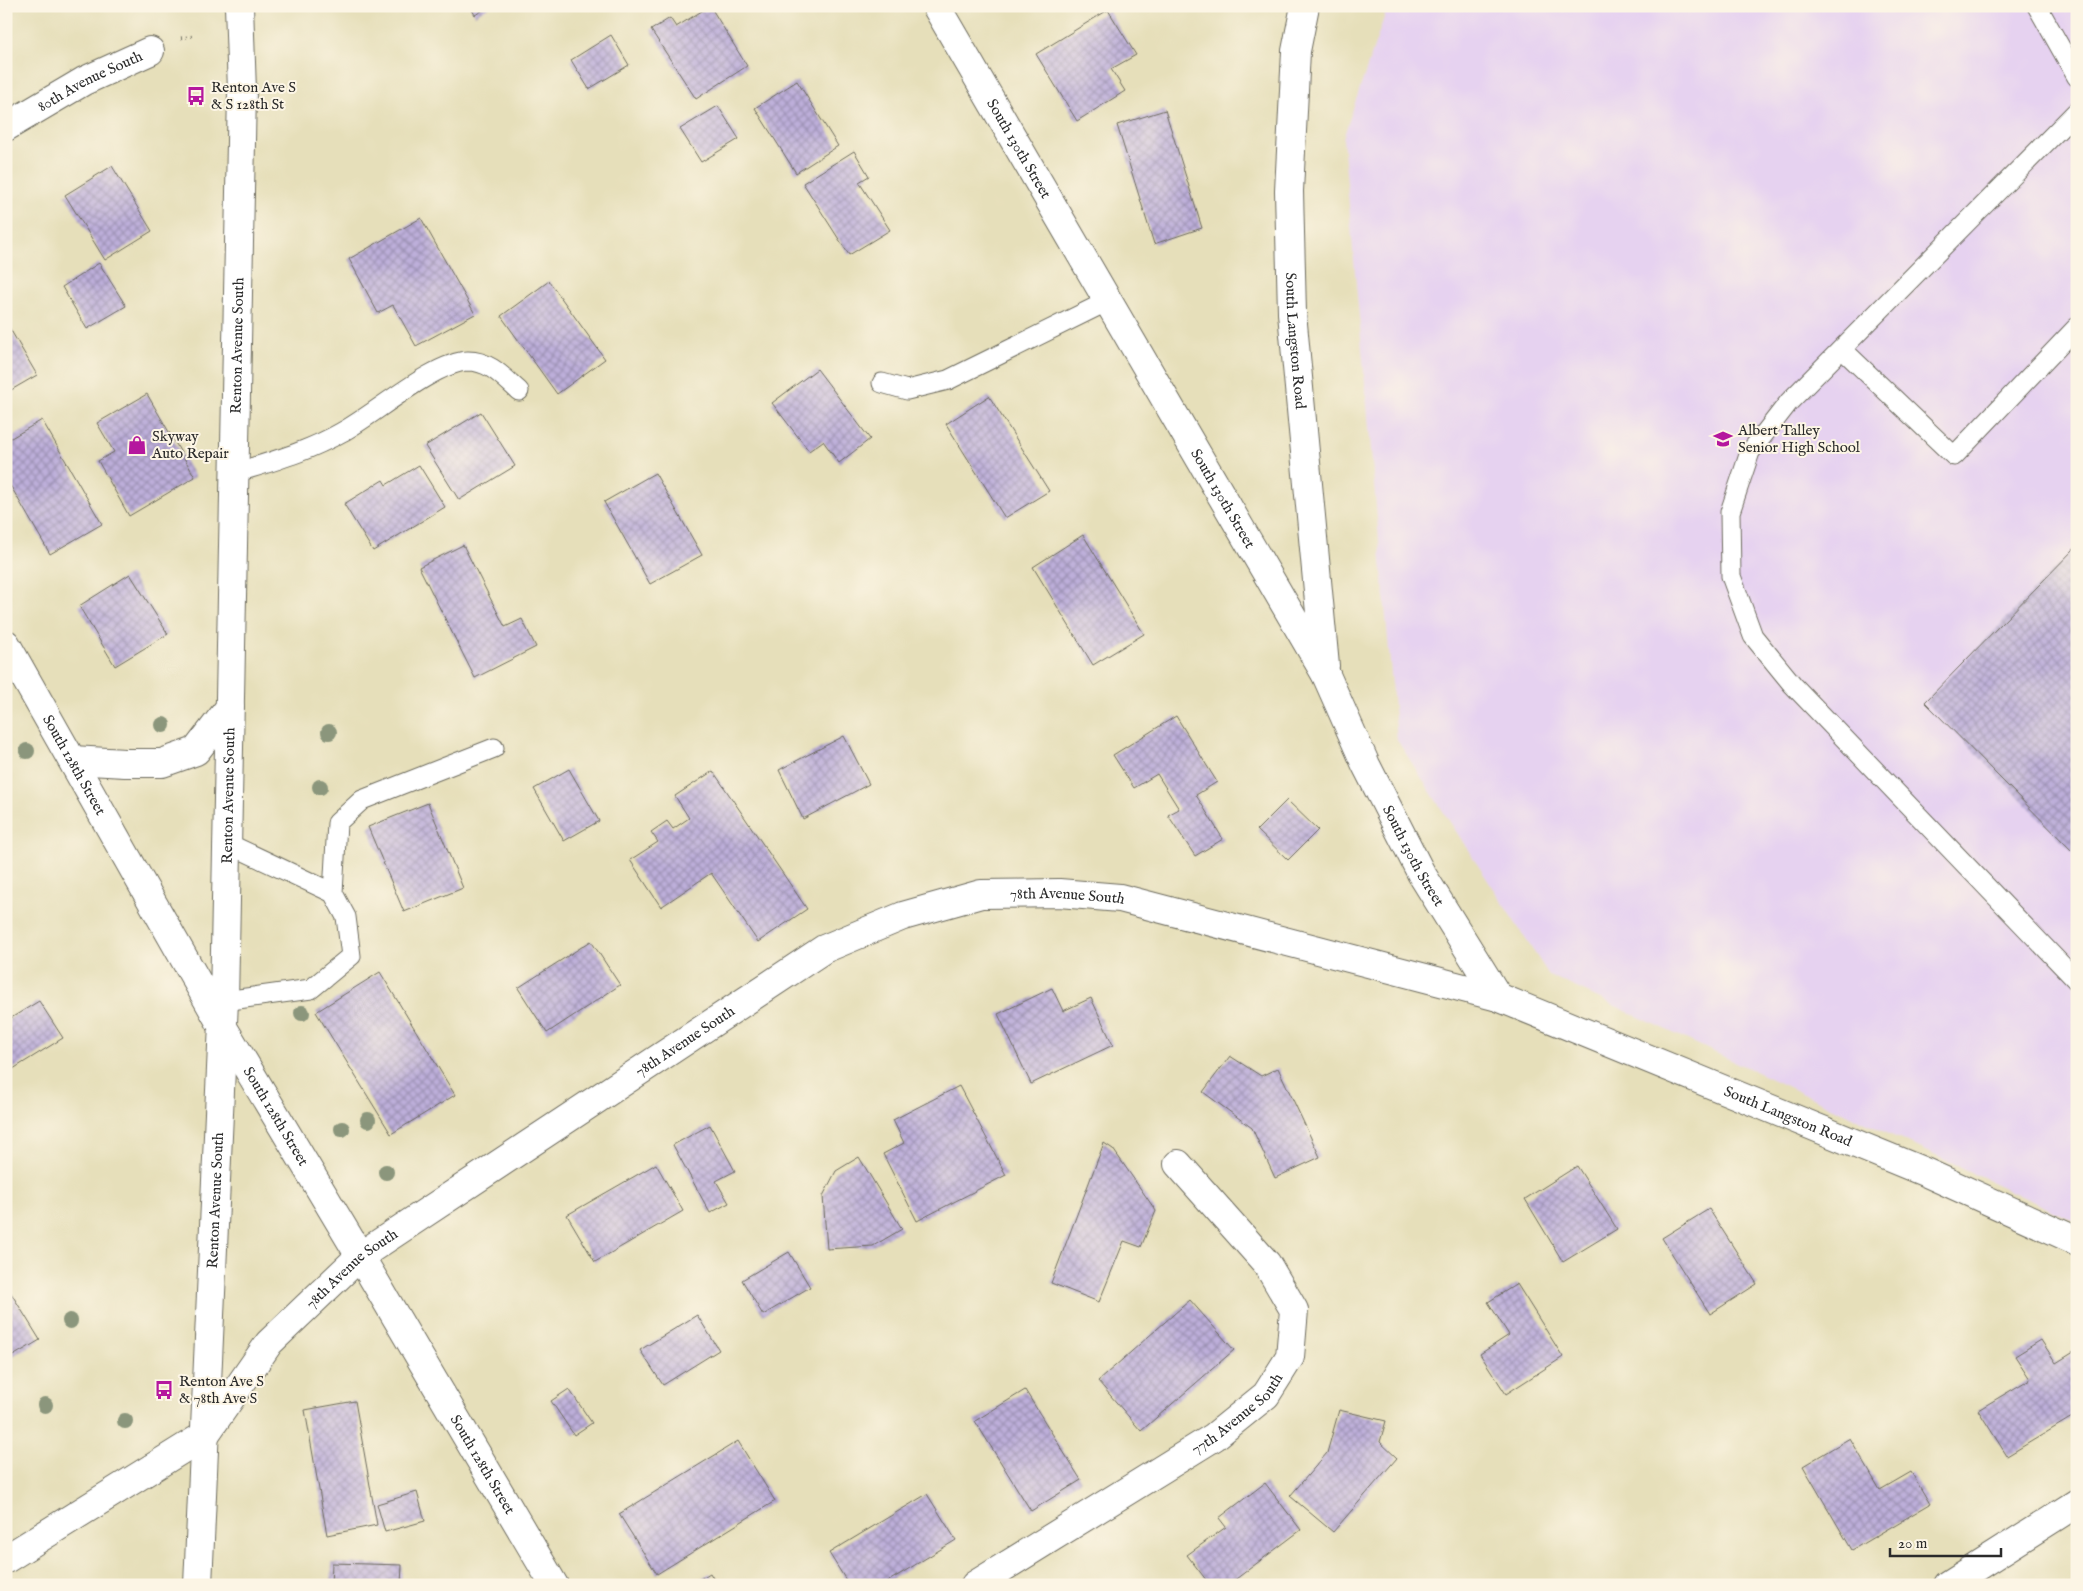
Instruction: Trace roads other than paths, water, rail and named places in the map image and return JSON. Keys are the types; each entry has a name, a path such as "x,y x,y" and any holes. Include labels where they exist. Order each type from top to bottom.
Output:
{"street":[{"name":"Renton Avenue South","path":"198,1585 224,1028 242,91 239,6"},
{"name":"South 130th Street","path":"936,6 1326,675 1366,765 1421,872 1498,997"},
{"name":"South Langston Road","path":"1305,6 1296,51 1288,190 1292,312 1326,675"},
{"name":"80th Avenue South","path":"6,127 84,81 150,51"},
{"name":"South 128th Street","path":"6,644 224,1028 554,1585"},
{"path":"72,760 162,763 196,751 230,707"},
{"name":"78th Avenue South","path":"6,1558 206,1435 269,1343 360,1256 824,949 903,916 981,894 1058,894 1120,898 1498,997"},
{"name":"South Langston Road","path":"1498,997 1927,1173 2077,1241"},
{"name":"77th Avenue South","path":"975,1585 1214,1437 1266,1395 1290,1357 1294,1310 1267,1264 1178,1164"},
{"path":"1956,1583 2077,1502"}],"lane":[{"path":"2038,6 2077,77"},
{"path":"2077,111 1789,402 1750,452 1730,512 1731,576 1753,636 1793,685 2077,981"},
{"path":"882,383 907,390 948,380 1108,301"},
{"path":"1842,349 1954,456 2077,327"},
{"path":"235,473 301,453 342,432 443,368 467,361 488,364 519,391"},
{"path":"224,1001 311,989 351,956 346,917 333,893 336,823 362,800 494,748"},
{"path":"227,843 333,893"}],"place":[{"name":"Renton Ave S & S 128th St","path":"196,96"},
{"name":"Albert Talley Senior High School","path":"1723,439"},
{"name":"Skyway Auto Repair","path":"137,445"},
{"name":"Renton Ave S & 78th Ave S","path":"164,1390"}]}
